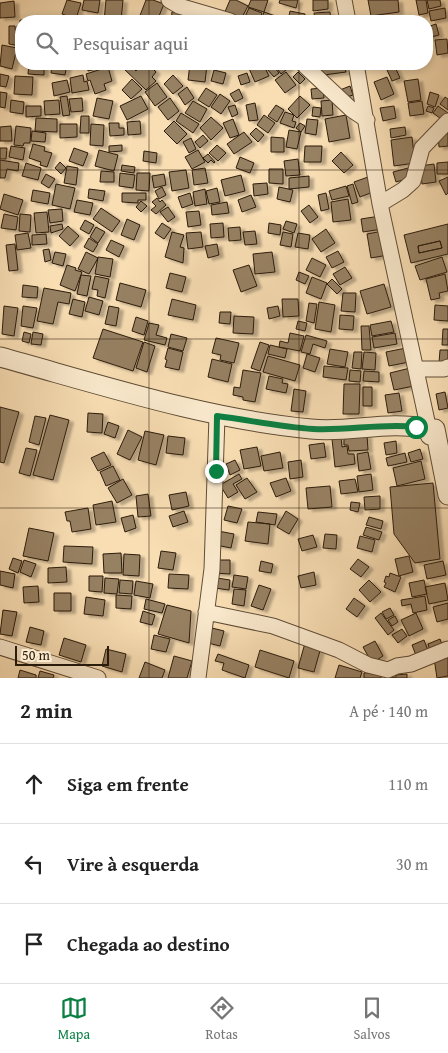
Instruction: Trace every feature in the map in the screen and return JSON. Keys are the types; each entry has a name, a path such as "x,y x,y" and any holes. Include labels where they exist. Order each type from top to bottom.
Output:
{"street":[{"path":"169,0 180,6 210,15"},
{"path":"344,0 347,15"},
{"path":"309,70 352,110 367,120"},
{"path":"357,70 380,204 430,435"},
{"path":"380,204 414,181 422,148 448,121"},
{"path":"0,357 217,416 312,429 398,425 428,430 430,435"},
{"path":"416,369 444,369 448,367"},
{"path":"198,678 212,569 217,416"},
{"path":"430,435 435,429 448,495"},
{"path":"206,612 273,626 339,650 368,665 388,670 397,666 411,664 448,649"},
{"path":"0,647 98,678"}],"building":[{"path":"67,0 81,3 77,15 62,14"},
{"path":"84,0 100,0 98,13 82,10"},
{"path":"106,0 123,0 122,15 105,15"},
{"path":"146,0 153,0 164,4 159,15 140,15"},
{"path":"230,0 236,0 248,6 243,15 224,14"},
{"path":"251,0 268,0 264,12 248,7"},
{"path":"280,0 298,0 296,8 279,3"},
{"path":"313,0 328,0 328,9 313,11"},
{"path":"368,0 398,0 399,12 371,15"},
{"path":"416,0 426,0 428,13 419,15"},
{"path":"427,0 440,0 441,6 429,9"},
{"path":"14,1 15,17 0,18 0,3"},
{"path":"249,8 262,13 261,15 246,15"},
{"path":"445,8 446,18 433,21 433,15 430,15 429,11"},
{"path":"290,11 305,14 305,15 289,15"},
{"path":"172,12 186,12 186,15 172,15"},
{"path":"330,12 330,15 314,15 314,13"},
{"path":"436,24 439,35 433,36 433,25"},
{"path":"9,26 15,26 15,45 9,44"},
{"path":"447,39 448,53 437,55 435,40"},
{"path":"2,45 15,48 12,69 0,66"},
{"path":"28,70 44,70 44,75 28,74"},
{"path":"51,70 66,70 65,75 51,73"},
{"path":"99,70 109,70 112,81 104,84 106,90 95,94 86,74"},
{"path":"125,70 154,70 156,72 152,77 156,81 146,90"},
{"path":"189,70 206,70 205,82 188,80"},
{"path":"214,70 226,73 223,84 211,81"},
{"path":"250,70 266,70 269,76 255,82"},
{"path":"268,70 277,70 279,73 274,77"},
{"path":"317,70 346,70 346,72 324,75 318,73"},
{"path":"387,70 396,70 400,78 392,81"},
{"path":"286,72 296,85 285,93 275,80"},
{"path":"298,72 305,79 300,84 293,77"},
{"path":"247,73 250,82 241,85 238,76"},
{"path":"0,74 9,76 6,87 0,86"},
{"path":"83,75 84,82 87,81 89,90 72,93 70,78"},
{"path":"173,75 183,86 173,94 164,84"},
{"path":"15,76 33,77 32,95 14,94"},
{"path":"387,77 394,94 381,100 374,82"},
{"path":"132,79 142,89 131,99 122,90"},
{"path":"418,79 421,100 408,102 404,81"},
{"path":"67,80 70,92 54,96 52,83"},
{"path":"157,83 167,97 155,106 145,92"},
{"path":"350,86 353,95 344,98 340,90"},
{"path":"187,87 194,98 185,105 178,94"},
{"path":"206,88 217,95 209,107 198,100"},
{"path":"323,88 324,98 312,99 311,89"},
{"path":"239,89 243,98 235,102 230,94"},
{"path":"0,92 7,93 5,108 0,107"},
{"path":"430,92 439,95 435,107 427,104"},
{"path":"220,94 230,101 221,114 211,107"},
{"path":"67,96 70,115 63,116 60,97"},
{"path":"141,96 148,109 127,120 120,106"},
{"path":"300,96 310,105 297,118 288,109"},
{"path":"445,97 448,99 448,110 440,104"},
{"path":"82,98 83,111 71,112 69,99"},
{"path":"97,98 113,101 109,119 93,116"},
{"path":"170,98 179,111 168,120 158,107"},
{"path":"11,100 24,102 23,114 10,112"},
{"path":"59,100 60,114 45,115 44,101"},
{"path":"332,100 333,115 322,116 321,101"},
{"path":"193,101 207,109 200,122 185,113"},
{"path":"422,101 424,114 410,116 408,103"},
{"path":"255,103 258,120 249,121 246,105"},
{"path":"235,105 238,114 232,117 228,107"},
{"path":"276,105 284,110 277,122 268,116"},
{"path":"26,106 41,106 41,116 26,117"},
{"path":"394,106 396,118 383,121 380,108"},
{"path":"428,106 434,108 432,113 426,111"},
{"path":"438,106 448,113 444,121 433,113"},
{"path":"313,107 321,108 320,117 312,116"},
{"path":"285,112 294,115 292,121 296,122 294,128 280,123"},
{"path":"181,113 199,124 193,133 176,121"},
{"path":"264,115 275,123 268,133 257,125"},
{"path":"346,115 350,138 329,142 325,119"},
{"path":"81,116 89,116 89,133 80,133"},
{"path":"211,117 223,128 211,140 200,128"},
{"path":"36,118 57,119 57,132 35,131"},
{"path":"233,119 239,135 230,138 223,123"},
{"path":"307,119 318,120 316,135 305,133"},
{"path":"140,121 141,134 128,135 127,122"},
{"path":"174,121 187,134 177,144 164,131"},
{"path":"109,123 119,123 119,128 124,128 124,135 110,136"},
{"path":"300,123 305,126 301,132 296,128"},
{"path":"60,124 77,124 77,137 60,138"},
{"path":"91,124 104,125 103,146 90,145"},
{"path":"11,126 12,141 0,141 0,127"},
{"path":"16,126 31,128 30,143 24,143 23,146 14,145"},
{"path":"405,127 406,135 391,138 390,129"},
{"path":"256,128 264,135 258,142 250,134"},
{"path":"289,130 301,132 297,149 286,147"},
{"path":"32,131 46,133 45,142 31,141"},
{"path":"244,132 252,142 234,154 227,144"},
{"path":"448,132 448,146 439,147 438,133"},
{"path":"203,135 208,141 200,148 195,142"},
{"path":"271,137 284,138 284,152 271,152"},
{"path":"412,137 415,163 394,166 391,140"},
{"path":"191,138 196,149 189,153 183,142"},
{"path":"33,144 45,147 44,151 52,153 47,167 40,165 41,162 29,158"},
{"path":"122,145 122,151 109,152 109,146"},
{"path":"217,145 226,153 218,161 209,153"},
{"path":"11,146 25,148 23,160 9,157"},
{"path":"305,146 322,146 321,162 304,162"},
{"path":"0,148 7,148 6,159 0,159"},
{"path":"74,148 88,153 83,166 69,161"},
{"path":"99,150 118,155 114,171 95,166"},
{"path":"198,150 205,162 192,169 185,157"},
{"path":"144,151 157,153 156,163 143,161"},
{"path":"341,152 353,165 344,173 332,161"},
{"path":"208,154 214,163 211,160 208,163 203,158"},
{"path":"240,157 254,163 250,173 236,168"},
{"path":"298,159 300,175 286,176 284,161"},
{"path":"0,160 19,163 18,171 7,169 5,178 0,178"},
{"path":"60,162 66,168 61,174 55,168"},
{"path":"448,162 448,174 437,174 437,163"},
{"path":"26,163 41,168 38,180 22,176"},
{"path":"434,164 436,182 422,184 420,166"},
{"path":"122,165 135,167 134,173 121,171"},
{"path":"67,166 78,168 76,185 64,183"},
{"path":"205,168 208,183 194,185 192,170"},
{"path":"408,168 410,178 396,182 393,172"},
{"path":"269,169 283,169 283,184 269,183"},
{"path":"186,170 189,188 172,191 169,172"},
{"path":"101,171 114,172 114,182 100,182"},
{"path":"120,173 135,175 133,188 119,186"},
{"path":"137,173 150,173 149,191 136,190"},
{"path":"46,174 55,179 49,188 41,183"},
{"path":"164,174 166,185 154,188 152,176"},
{"path":"241,175 245,191 225,196 221,180"},
{"path":"309,176 309,187 289,189 289,178"},
{"path":"368,177 373,192 360,197 354,182"},
{"path":"448,177 448,193 446,195 439,181"},
{"path":"267,183 268,194 254,196 253,184"},
{"path":"56,184 75,188 70,209 52,205"},
{"path":"353,184 358,202 352,204 347,186"},
{"path":"346,186 349,196 332,200 329,191"},
{"path":"162,187 166,195 159,199 155,191"},
{"path":"279,187 293,190 290,202 277,199"},
{"path":"217,188 220,202 209,204 206,191"},
{"path":"89,189 105,191 103,201 88,198"},
{"path":"205,189 207,204 195,206 193,192"},
{"path":"33,190 50,193 48,204 31,201"},
{"path":"122,193 146,193 146,200 138,200 138,203 122,202"},
{"path":"190,193 193,204 182,208 178,197"},
{"path":"326,193 329,209 321,211 318,195"},
{"path":"4,194 23,200 18,215 0,209"},
{"path":"251,195 256,207 242,212 238,200"},
{"path":"157,198 166,205 156,214 151,210 156,206 152,202"},
{"path":"348,199 351,220 333,222 331,202"},
{"path":"77,200 93,203 90,215 74,212"},
{"path":"141,201 147,206 141,212 136,207"},
{"path":"227,202 229,213 212,215 211,205"},
{"path":"309,205 318,217 310,223 301,211"},
{"path":"168,207 175,217 168,222 160,212"},
{"path":"101,208 120,221 112,232 93,219"},
{"path":"62,209 63,221 50,223 48,210"},
{"path":"199,211 201,225 188,227 186,212"},
{"path":"47,212 49,232 36,233 34,213"},
{"path":"4,214 18,217 16,230 1,228"},
{"path":"20,214 31,215 30,232 19,231"},
{"path":"380,216 382,229 363,232 361,219"},
{"path":"127,219 140,225 134,240 121,235"},
{"path":"85,220 94,225 89,234 80,229"},
{"path":"286,221 297,224 294,233 283,229"},
{"path":"162,223 171,229 164,239 155,233"},
{"path":"223,223 224,237 211,238 210,224"},
{"path":"269,223 281,225 280,235 268,233"},
{"path":"62,224 63,229 51,233 50,226"},
{"path":"448,224 448,254 411,263 404,235","holes":["440,241 442,248 419,253 418,246"]},
{"path":"68,226 79,236 70,246 59,236"},
{"path":"96,227 105,232 98,243 90,237"},
{"path":"240,227 241,240 229,241 228,228"},
{"path":"326,229 335,243 321,252 312,239"},
{"path":"255,231 257,244 245,245 243,232"},
{"path":"383,231 388,255 371,258 367,234"},
{"path":"172,232 184,235 180,247 184,248 183,263 165,257"},
{"path":"201,232 203,247 188,249 186,233"},
{"path":"283,232 293,234 291,247 280,245"},
{"path":"28,233 31,248 17,250 15,235"},
{"path":"298,233 310,235 308,249 295,247"},
{"path":"46,234 47,244 32,245 32,235"},
{"path":"89,238 98,244 93,252 84,247"},
{"path":"111,240 124,246 119,257 106,250"},
{"path":"440,241 442,248 419,253 418,246"},
{"path":"15,244 18,270 9,271 6,245"},
{"path":"217,244 219,255 208,258 205,246"},
{"path":"49,249 51,260 45,262 43,250"},
{"path":"338,251 344,262 332,268 326,257"},
{"path":"55,252 66,254 63,266 52,263"},
{"path":"86,252 98,258 89,274 78,269"},
{"path":"272,252 275,272 255,274 253,254"},
{"path":"98,257 113,259 110,277 95,274"},
{"path":"442,257 447,272 420,280 415,266"},
{"path":"312,258 326,265 320,277 306,270"},
{"path":"67,265 82,272 75,291 60,285"},
{"path":"249,265 257,286 241,292 233,270"},
{"path":"345,267 352,278 340,285 333,274"},
{"path":"299,272 309,276 305,284 296,280"},
{"path":"170,273 186,277 182,292 166,288"},
{"path":"445,274 448,291 439,293 440,298 431,300 426,279"},
{"path":"81,275 91,276 87,296 77,294"},
{"path":"95,276 109,279 105,298 97,296 98,290 92,289"},
{"path":"312,277 327,283 321,299 306,293"},
{"path":"332,279 342,289 337,294 327,284"},
{"path":"120,283 146,290 141,307 116,300"},
{"path":"384,284 391,307 367,314 360,291"},
{"path":"23,285 38,287 37,298 22,297"},
{"path":"44,288 71,293 69,304 58,302 53,324 37,321"},
{"path":"343,293 356,293 355,312 341,311"},
{"path":"89,297 103,301 99,315 85,311"},
{"path":"73,299 85,302 82,317 69,314"},
{"path":"172,299 196,305 193,320 168,315"},
{"path":"282,299 298,299 299,316 283,317"},
{"path":"319,302 335,305 331,332 315,329"},
{"path":"309,303 317,304 314,323 306,321"},
{"path":"435,305 448,306 448,321 434,320"},
{"path":"4,306 18,308 14,336 2,334"},
{"path":"23,306 37,308 33,328 21,326"},
{"path":"109,306 119,308 116,326 105,324"},
{"path":"278,306 280,316 269,319 267,308"},
{"path":"220,312 231,312 230,324 219,323"},
{"path":"340,315 354,316 353,330 339,329"},
{"path":"234,316 254,317 253,334 233,333"},
{"path":"136,317 148,321 144,335 132,331"},
{"path":"298,321 307,323 305,331 296,329"},
{"path":"391,321 394,332 372,336 370,325"},
{"path":"149,323 159,325 156,335 167,338 165,345 144,340"},
{"path":"361,326 369,326 371,350 362,350"},
{"path":"103,329 143,342 133,371 93,358"},
{"path":"443,329 448,329 448,345 442,345"},
{"path":"24,332 31,334 29,343 22,341"},
{"path":"33,332 43,334 41,345 31,344"},
{"path":"290,333 304,336 300,351 279,347 280,341 288,343"},
{"path":"395,333 397,344 374,348 372,337"},
{"path":"171,334 187,338 183,351 168,347"},
{"path":"306,335 327,341 325,348 313,344 310,354 301,352"},
{"path":"216,338 239,343 234,363 220,360 221,355 212,353"},
{"path":"144,342 155,346 147,372 136,368"},
{"path":"260,342 269,345 260,371 251,368"},
{"path":"270,345 287,349 285,358 268,354"},
{"path":"168,348 183,352 179,370 165,367"},
{"path":"406,348 409,362 389,366 386,352"},
{"path":"330,349 348,352 345,367 327,364"},
{"path":"440,350 448,350 448,363 439,363"},
{"path":"354,352 362,352 361,369 352,368"},
{"path":"364,352 376,353 375,370 362,369"},
{"path":"307,354 320,358 315,372 303,368"},
{"path":"268,356 300,365 295,381 263,372"},
{"path":"212,359 232,364 228,382 208,377"},
{"path":"324,366 348,368 346,380 323,377"},
{"path":"410,368 414,386 394,390 390,373"},
{"path":"243,370 261,373 255,402 243,400 243,397 233,395 234,387 240,388"},
{"path":"350,370 361,371 360,382 349,381"},
{"path":"364,371 379,372 379,382 363,381"},
{"path":"269,376 283,379 282,383 288,384 286,393 266,389"},
{"path":"344,384 360,384 359,414 343,414"},
{"path":"363,387 372,387 372,406 363,406"},
{"path":"294,389 306,391 303,412 291,411"},
{"path":"445,392 448,408 439,410 436,394"},
{"path":"399,393 402,411 388,413 385,395"},
{"path":"0,407 19,412 4,463 0,462"},
{"path":"88,413 103,414 102,433 87,432"},
{"path":"50,415 69,420 53,480 33,475"},
{"path":"35,416 46,418 39,445 29,442"},
{"path":"108,422 119,426 115,438 104,434"},
{"path":"128,430 142,437 130,460 117,454"},
{"path":"145,431 164,435 156,465 138,460"},
{"path":"367,435 368,450 349,451 348,445 344,445 344,436"},
{"path":"168,436 185,438 183,455 166,453"},
{"path":"341,437 342,447 347,446 348,454 354,454 355,464 335,467 332,439"},
{"path":"396,441 397,453 386,455 384,443"},
{"path":"324,443 326,457 311,459 309,445"},
{"path":"257,447 261,466 244,469 240,450"},
{"path":"26,448 37,450 30,476 19,473"},
{"path":"420,449 423,459 411,462 408,453"},
{"path":"104,452 111,465 98,471 91,458"},
{"path":"280,452 283,468 264,471 261,456"},
{"path":"368,452 371,469 359,471 357,454"},
{"path":"405,453 407,462 388,466 386,458"},
{"path":"235,460 240,470 230,475 226,464"},
{"path":"301,460 303,477 290,479 288,462"},
{"path":"421,461 425,479 397,486 393,468"},
{"path":"113,466 120,480 106,486 100,472"},
{"path":"239,474 242,479 233,484 238,492 228,498 220,485"},
{"path":"371,474 373,490 359,492 357,476"},
{"path":"247,478 257,492 245,499 236,485"},
{"path":"286,478 291,491 276,497 270,483"},
{"path":"123,479 132,495 117,503 108,488"},
{"path":"355,479 358,492 341,494 339,481"},
{"path":"433,483 440,559 415,563 394,534 390,487"},
{"path":"330,486 332,507 308,509 306,488"},
{"path":"186,492 189,506 172,510 169,495"},
{"path":"148,494 151,516 138,517 136,496"},
{"path":"380,496 380,509 365,510 364,497"},
{"path":"112,501 116,522 96,525 93,505"},
{"path":"351,502 360,503 358,512 350,510"},
{"path":"228,506 242,509 237,523 224,520"},
{"path":"88,508 91,529 72,532 70,521 67,521 65,512"},
{"path":"184,511 188,522 173,527 169,516"},
{"path":"286,511 298,519 289,534 277,527"},
{"path":"258,512 277,514 275,525 256,522"},
{"path":"133,515 136,528 125,532 121,518"},
{"path":"369,517 383,521 381,529 366,525"},
{"path":"248,522 270,524 268,544 245,541"},
{"path":"366,527 382,532 379,540 363,535"},
{"path":"29,528 54,533 48,561 23,556"},
{"path":"218,531 234,534 231,548 216,545"},
{"path":"325,534 337,535 336,549 323,548"},
{"path":"313,535 317,547 302,551 298,539"},
{"path":"360,536 375,540 372,552 357,548"},
{"path":"64,546 93,547 92,564 63,562"},
{"path":"161,551 176,553 173,570 158,568"},
{"path":"121,553 122,573 104,573 103,554"},
{"path":"124,554 140,555 139,576 123,575"},
{"path":"409,556 413,572 399,576 395,559"},
{"path":"13,558 22,561 18,573 9,569"},
{"path":"358,559 369,567 361,577 350,569"},
{"path":"24,560 36,564 31,577 20,572"},
{"path":"214,560 230,560 230,574 214,573"},
{"path":"261,561 273,564 271,573 259,571"},
{"path":"443,561 446,575 427,579 424,565"},
{"path":"66,567 67,582 48,583 48,568"},
{"path":"0,571 15,574 13,588 0,585"},
{"path":"314,572 316,585 301,588 298,576"},
{"path":"390,573 401,577 395,592 384,587 386,576 389,577"},
{"path":"169,574 189,575 188,589 168,588"},
{"path":"234,575 248,577 246,589 232,587"},
{"path":"89,576 103,576 102,592 89,591"},
{"path":"105,578 119,579 117,594 104,593"},
{"path":"217,578 230,580 229,590 215,588"},
{"path":"120,580 133,581 132,594 119,593"},
{"path":"369,580 381,592 370,602 359,590"},
{"path":"424,580 427,594 412,597 409,583"},
{"path":"136,581 153,584 150,598 134,595"},
{"path":"445,583 448,600 429,604 425,587"},
{"path":"259,585 271,589 263,610 251,606"},
{"path":"38,586 39,602 24,603 23,587"},
{"path":"234,589 246,590 244,606 232,604"},
{"path":"54,593 71,593 71,611 54,611"},
{"path":"116,595 132,596 131,609 116,608"},
{"path":"425,596 427,610 413,613 411,604 402,606 401,600"},
{"path":"86,597 105,600 103,616 84,614"},
{"path":"354,598 365,606 357,617 346,609"},
{"path":"146,599 165,604 162,613 144,609"},
{"path":"448,603 448,619 437,622 433,607"},
{"path":"167,605 191,611 189,643 158,634"},
{"path":"390,608 394,615 386,619 382,612"},
{"path":"3,610 17,612 12,636 0,634"},
{"path":"143,611 155,615 152,625 140,622"},
{"path":"381,613 394,630 388,635 375,618"},
{"path":"416,613 423,629 409,636 401,620"},
{"path":"395,616 398,622 392,626 388,620"},
{"path":"30,627 44,631 41,645 26,642"},
{"path":"212,628 224,631 220,646 208,643"},
{"path":"402,629 407,636 398,643 392,635"},
{"path":"154,635 170,639 166,652 151,649"},
{"path":"64,638 86,645 81,662 59,655"},
{"path":"440,639 444,649 431,654 428,644"},
{"path":"424,640 429,653 417,658 412,645"},
{"path":"375,641 383,656 372,663 363,647"},
{"path":"305,643 321,647 314,672 298,668"},
{"path":"106,649 126,654 122,672 102,666"},
{"path":"260,650 294,661 289,678 255,667"},
{"path":"218,654 249,665 245,678 222,670 224,663 215,661"},
{"path":"174,656 192,661 187,678 168,678"},
{"path":"448,656 448,676 437,678 434,658"},
{"path":"145,662 165,670 162,678 139,678"},
{"path":"339,665 362,672 360,678 335,678"},
{"path":"20,670 36,675 36,678 18,678"},
{"path":"40,671 54,675 53,678 38,678"},
{"path":"381,672 381,678 364,678 364,673"},
{"path":"407,674 407,678 386,678 396,677 396,675"}],"route":[{"path":"216,471 217,416 312,429 398,425 416,427"}]}
